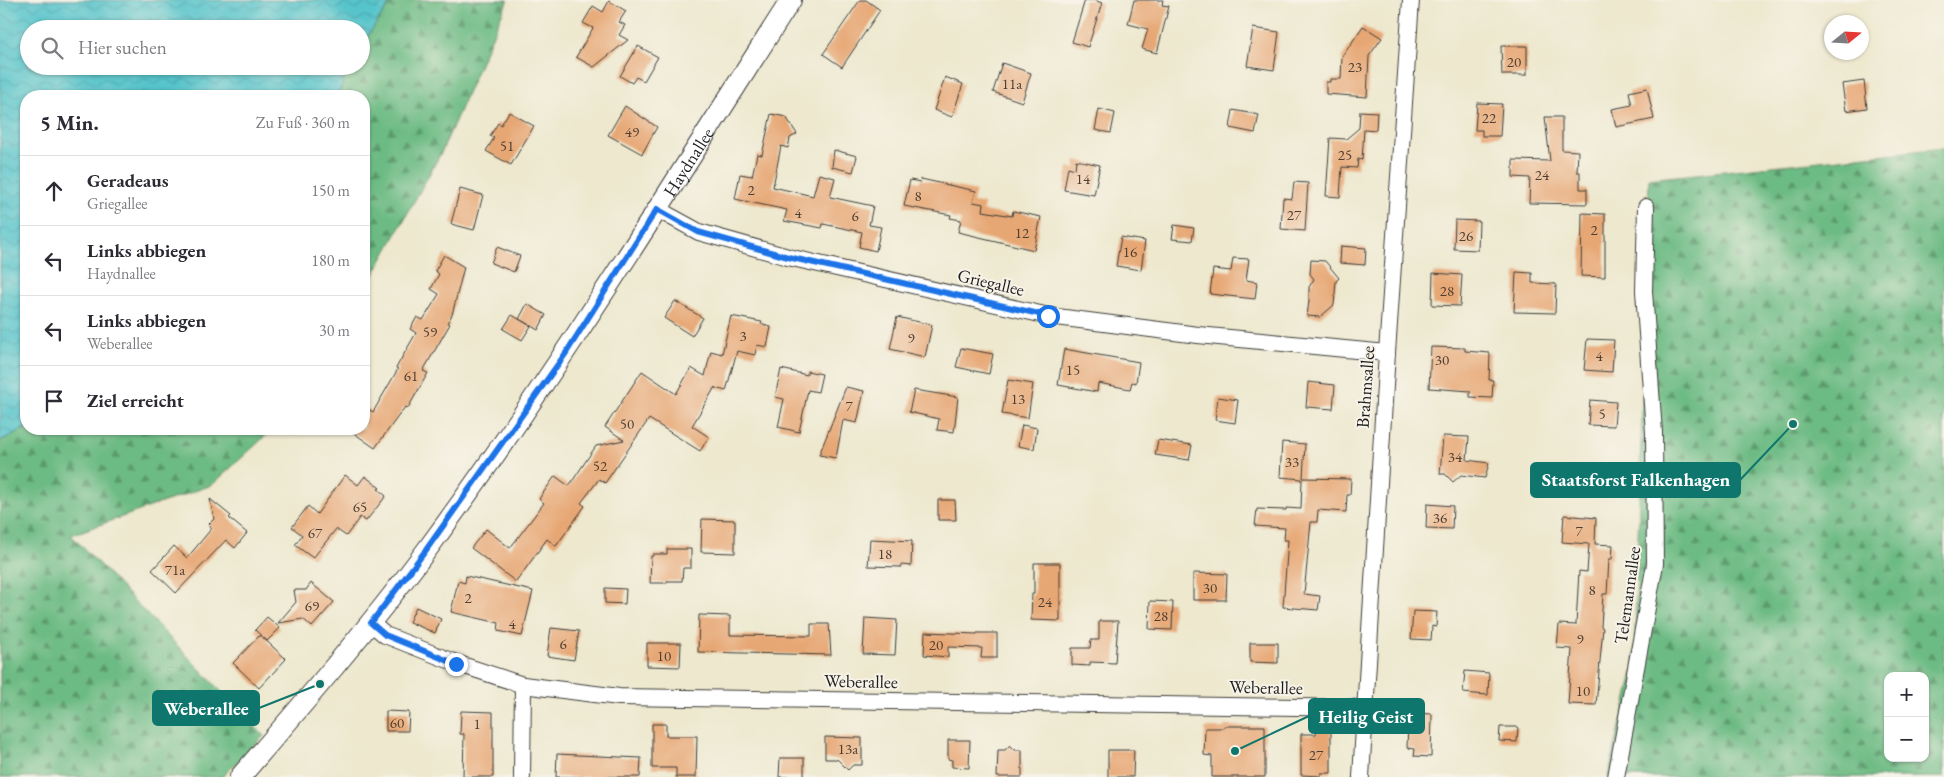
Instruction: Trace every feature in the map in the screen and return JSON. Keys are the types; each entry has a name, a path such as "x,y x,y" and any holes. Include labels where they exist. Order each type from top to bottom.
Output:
{"street":[{"name":"Haydnallee","path":"240,777 371,623 426,550 566,353 791,0"},
{"name":"Brahmsallee","path":"1361,777 1411,0"},
{"name":"Telemannallee","path":"1616,777 1655,564 1654,433 1644,291 1646,207"},
{"name":"Griegallee","path":"657,209 698,232 788,257 1048,316 1198,335 1387,352"},
{"name":"Weberallee","path":"371,623 385,635 456,664 523,685 619,697 1365,708"},
{"path":"522,777 523,685"}],"green space":[{"path":"392,0 508,0 441,153 370,281 370,90 340,90 345,75 370,75 370,33"},
{"path":"1944,148 1944,777 1608,777 1634,669 1649,179"},
{"path":"20,431 20,435 266,435 212,485 71,535 264,736 222,777 0,777 0,441"}],"water":[{"path":"0,0 392,0 370,33 370,20 20,20 20,75 345,75 340,90 20,90 20,431 0,441"}],"building":[{"path":"860,0 866,0 880,10 842,67 823,54"},
{"path":"1085,0 1094,0 1102,3 1088,47 1072,42"},
{"path":"1134,0 1163,0 1162,5 1169,6 1157,53 1142,49 1148,29 1128,24"},
{"path":"609,1 626,11 619,22 625,25 619,35 628,40 594,67 576,57 593,28 583,23 593,6 603,12"},
{"path":"1363,26 1382,38 1369,56 1367,97 1326,94 1326,82 1330,82 1330,79 1341,79 1342,57"},
{"path":"1253,28 1279,32 1274,70 1247,66"},
{"path":"638,46 658,57 644,81 636,77 632,83 620,76"},
{"path":"1501,46 1527,46 1527,75 1502,75"},
{"path":"1002,63 1031,73 1022,102 993,92"},
{"path":"945,77 963,84 952,117 934,110"},
{"path":"1864,81 1867,108 1846,111 1842,84"},
{"path":"1647,88 1654,119 1616,127 1612,109 1632,105 1629,92"},
{"path":"1477,103 1502,104 1500,136 1482,136 1482,130 1475,130"},
{"path":"625,106 657,127 642,154 608,135"},
{"path":"1099,109 1115,113 1111,133 1095,130"},
{"path":"1233,110 1259,115 1255,133 1230,128"},
{"path":"1360,111 1377,112 1376,130 1364,129 1362,160 1358,159 1357,168 1342,167 1340,197 1326,196 1330,138 1346,139 1359,128"},
{"path":"509,112 534,126 511,165 486,151 494,138 490,136 498,123 501,125"},
{"path":"771,114 786,117 797,134 790,138 788,148 781,146 773,187 813,196 819,174 835,178 830,197 873,206 869,225 881,227 876,251 859,247 862,232 823,224 822,228 784,221 787,210 735,199 740,174 752,176 757,154 762,155"},
{"path":"1545,117 1562,117 1562,150 1578,151 1577,172 1580,172 1580,189 1587,189 1587,204 1529,203 1530,178 1513,177 1513,160 1550,161"},
{"path":"834,150 857,156 853,172 832,167"},
{"path":"1076,160 1100,165 1094,195 1064,190 1068,167 1075,169"},
{"path":"921,179 976,191 973,202 984,204 983,211 1012,216 1013,211 1041,217 1034,250 958,232 961,220 950,218 951,215 904,206 910,180 920,182"},
{"path":"1294,182 1308,183 1305,231 1281,229 1283,198 1292,199"},
{"path":"460,189 483,195 474,230 451,224"},
{"path":"1582,213 1605,214 1605,277 1581,276"},
{"path":"1455,220 1479,221 1478,250 1454,249"},
{"path":"1174,225 1194,228 1192,241 1172,239"},
{"path":"1121,237 1145,241 1141,270 1116,266"},
{"path":"1341,246 1366,248 1365,265 1340,263"},
{"path":"497,247 520,256 514,272 491,263"},
{"path":"444,255 464,267 452,315 447,323 450,324 423,371 428,373 408,408 405,407 375,448 357,435 370,435 370,410 373,412 398,369 396,368 416,333 410,329 417,317 423,320 439,294 431,289 439,274 435,271"},
{"path":"1233,258 1249,259 1246,280 1257,282 1255,299 1210,294 1213,269 1231,271"},
{"path":"1311,260 1325,261 1339,278 1336,281 1334,305 1320,317 1307,316 1309,287 1314,279 1310,274"},
{"path":"1516,272 1532,273 1532,283 1556,284 1555,313 1514,312"},
{"path":"1433,273 1462,275 1460,306 1432,305"},
{"path":"675,301 703,318 692,336 664,318"},
{"path":"527,304 546,315 538,330 519,319"},
{"path":"512,315 531,326 522,340 503,329"},
{"path":"731,316 762,322 761,324 771,327 767,347 757,345 755,355 737,351 726,391 715,387 692,426 709,437 700,451 649,419 605,483 599,479 581,503 585,506 556,546 547,539 516,582 471,548 486,529 510,548 544,503 539,499 555,476 569,486 596,446 624,440 605,427 642,371 676,394 691,368 705,376 711,351 722,354"},
{"path":"897,317 932,325 925,357 890,349"},
{"path":"1587,339 1614,340 1612,372 1584,370"},
{"path":"1431,347 1465,348 1465,351 1490,353 1489,380 1493,380 1492,398 1470,397 1470,391 1429,388"},
{"path":"961,348 993,354 989,374 956,367"},
{"path":"1064,349 1139,362 1136,383 1132,382 1130,389 1098,383 1097,392 1058,385"},
{"path":"781,369 807,375 807,371 822,374 818,392 808,390 799,432 778,427 784,399 775,397"},
{"path":"1008,380 1033,384 1028,418 1002,414"},
{"path":"1308,382 1335,385 1333,409 1306,407"},
{"path":"846,387 864,391 857,423 843,420 836,458 819,455"},
{"path":"914,390 958,397 954,432 937,430 939,419 909,412"},
{"path":"1218,397 1238,400 1235,423 1215,420"},
{"path":"1590,400 1616,402 1614,426 1588,425"},
{"path":"1022,425 1037,428 1034,449 1018,446"},
{"path":"1443,436 1469,437 1467,460 1489,463 1485,478 1461,475 1453,482 1445,474 1440,474"},
{"path":"1158,440 1192,445 1189,460 1155,455"},
{"path":"1282,442 1305,444 1303,478 1351,479 1350,495 1347,495 1346,512 1318,510 1317,522 1311,522 1304,594 1320,596 1318,610 1283,607 1288,540 1284,540 1285,528 1255,526 1257,509 1301,509 1302,479 1280,477"},
{"path":"345,475 358,485 365,476 380,488 378,489 386,496 366,521 360,517 346,536 336,529 313,558 295,545 302,535 292,527 308,506 317,514"},
{"path":"210,499 231,516 229,518 247,533 235,548 226,540 176,593 152,570 174,546 187,558 212,528 208,525 214,519"},
{"path":"938,500 955,500 956,520 938,520"},
{"path":"1427,504 1453,506 1452,529 1426,528"},
{"path":"1564,515 1596,518 1595,544 1613,545 1612,559 1609,559 1607,594 1603,594 1601,627 1603,628 1596,705 1568,704 1572,649 1557,648 1559,624 1576,625 1579,571 1587,572 1589,544 1562,542"},
{"path":"702,519 735,520 735,553 701,552"},
{"path":"870,539 912,541 911,566 868,566"},
{"path":"667,549 691,549 691,568 683,568 682,581 650,583 651,556 653,554 667,554"},
{"path":"1034,563 1060,563 1060,621 1031,620 1032,594 1034,594"},
{"path":"1193,573 1227,574 1226,600 1193,600"},
{"path":"466,576 533,591 522,636 498,631 499,623 451,612 458,581 465,583"},
{"path":"311,583 334,602 312,627 303,619 278,623 296,602 294,590 306,590"},
{"path":"605,588 626,589 625,604 605,603"},
{"path":"1150,601 1173,602 1172,630 1149,629"},
{"path":"416,607 441,619 435,633 409,622"},
{"path":"1413,611 1437,612 1436,627 1432,626 1431,640 1411,639"},
{"path":"699,615 730,616 730,635 811,636 811,624 829,624 831,655 698,652"},
{"path":"267,617 280,628 267,641 255,630"},
{"path":"865,618 897,620 895,655 863,654"},
{"path":"1099,621 1118,621 1115,663 1090,662 1090,666 1072,665 1072,648 1090,648 1091,640 1099,640"},
{"path":"551,628 579,631 574,660 547,656"},
{"path":"925,632 997,633 997,658 981,658 982,648 948,647 948,657 924,655"},
{"path":"260,635 286,659 259,688 233,663"},
{"path":"647,643 681,643 680,667 647,666"},
{"path":"1250,643 1278,643 1278,663 1250,662"},
{"path":"1465,671 1489,673 1488,695 1463,693"},
{"path":"386,711 409,712 408,731 386,731"},
{"path":"461,711 493,712 493,777 463,777 464,734 460,734"},
{"path":"1415,713 1432,714 1431,757 1414,756 1415,749 1407,748 1408,723 1414,723"},
{"path":"652,724 666,724 666,736 697,736 696,777 676,777 676,768 652,768"},
{"path":"1224,726 1265,726 1265,777 1212,777 1212,756 1204,755 1205,728 1224,728"},
{"path":"1500,727 1518,727 1517,742 1499,741"},
{"path":"1317,730 1331,730 1331,773 1321,773 1321,776 1301,775 1301,734 1316,734"},
{"path":"825,737 862,738 862,765 853,765 848,770 837,759 825,759"},
{"path":"948,740 970,740 969,768 952,767 952,760 948,759"},
{"path":"1010,745 1015,750 1022,750 1022,777 997,777 998,750 1005,750"},
{"path":"1108,750 1134,750 1133,777 1108,777"},
{"path":"557,754 641,758 640,777 556,777"},
{"path":"780,758 804,758 804,777 779,777"}],"place":[{"name":"Staatsforst Falkenhagen","path":"1793,424"},
{"name":"Weberallee","path":"320,684"},
{"name":"Heilig Geist","path":"1235,751"}],"route":[{"path":"456,664 385,635 371,623 426,550 566,353 657,209 698,232 788,257 1048,316"}]}
